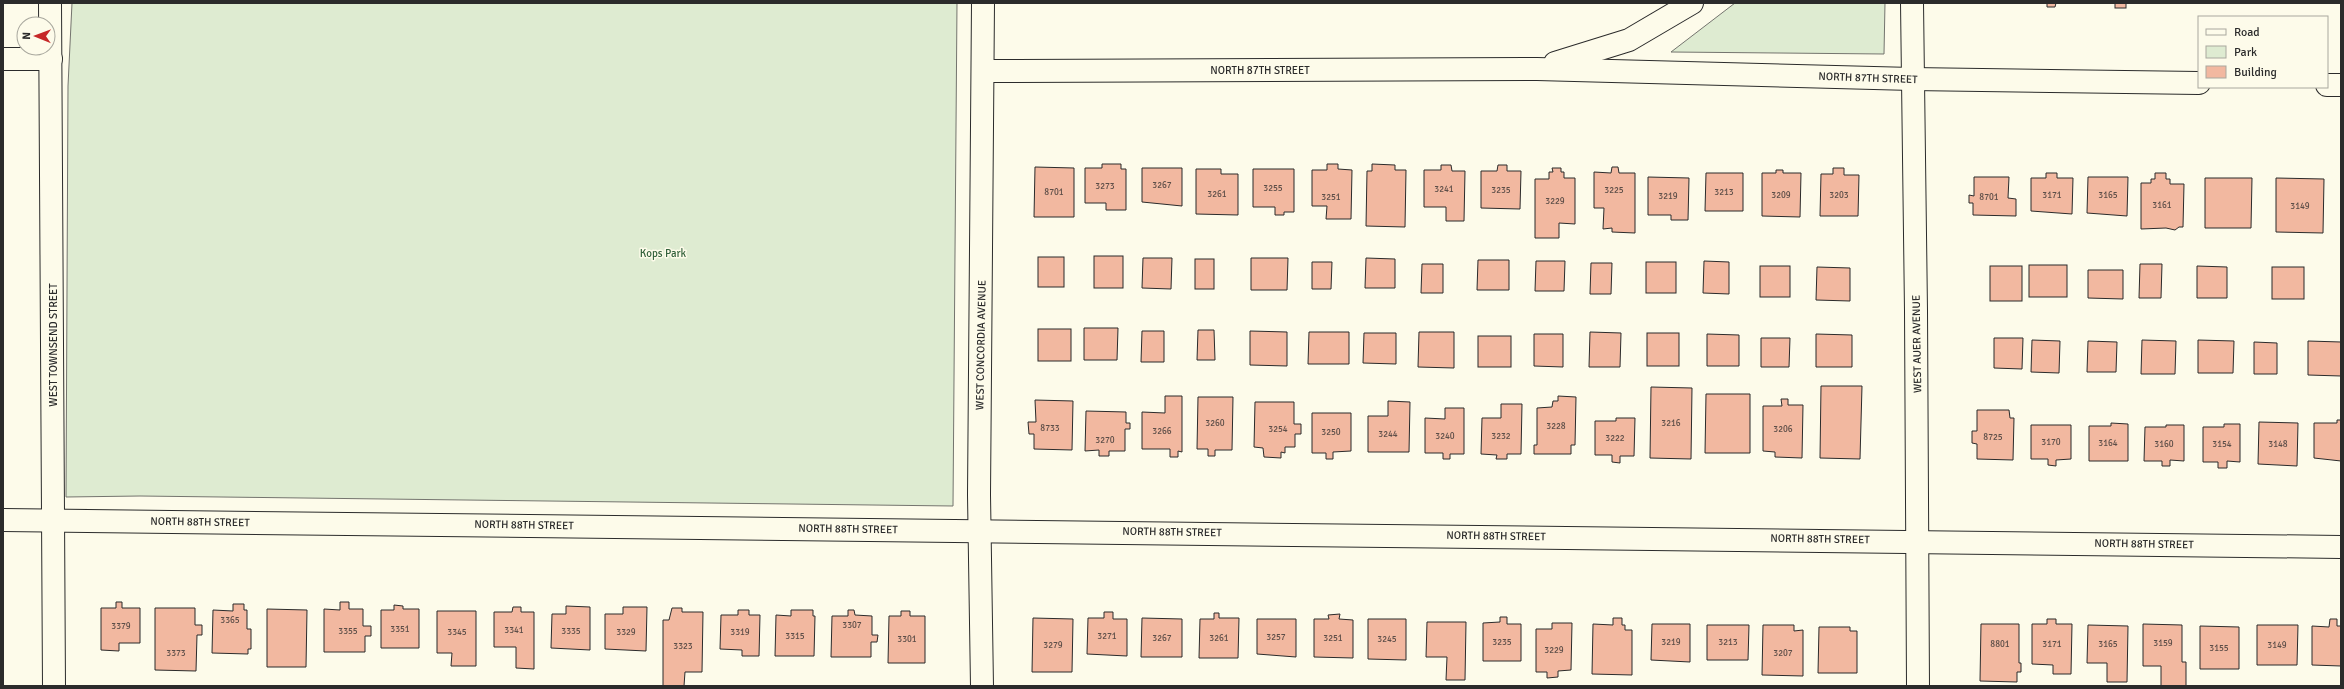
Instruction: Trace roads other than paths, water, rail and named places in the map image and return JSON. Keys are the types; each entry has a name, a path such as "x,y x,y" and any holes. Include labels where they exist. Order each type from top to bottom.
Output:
{"street":[{"name":"WEST TOWNSEND STREET","path":"50,3 54,686"},
{"name":"WEST CONCORDIA AVENUE","path":"982,3 984,71 979,530 982,686"},
{"name":"NORTH 87TH STREET","path":"1537,69 1629,40 1692,3"},
{"name":"WEST AUER AVENUE","path":"1912,3 1918,540 1918,686"},
{"path":"3,59 51,59"},
{"name":"NORTH 87TH STREET","path":"984,71 1537,69 1912,79 2198,83"},
{"path":"2328,85 2341,85"},
{"name":"NORTH 88TH STREET","path":"3,520 1918,540 2341,547"}],"park label":[{"name":"Kops Park","path":"663,253"}]}
